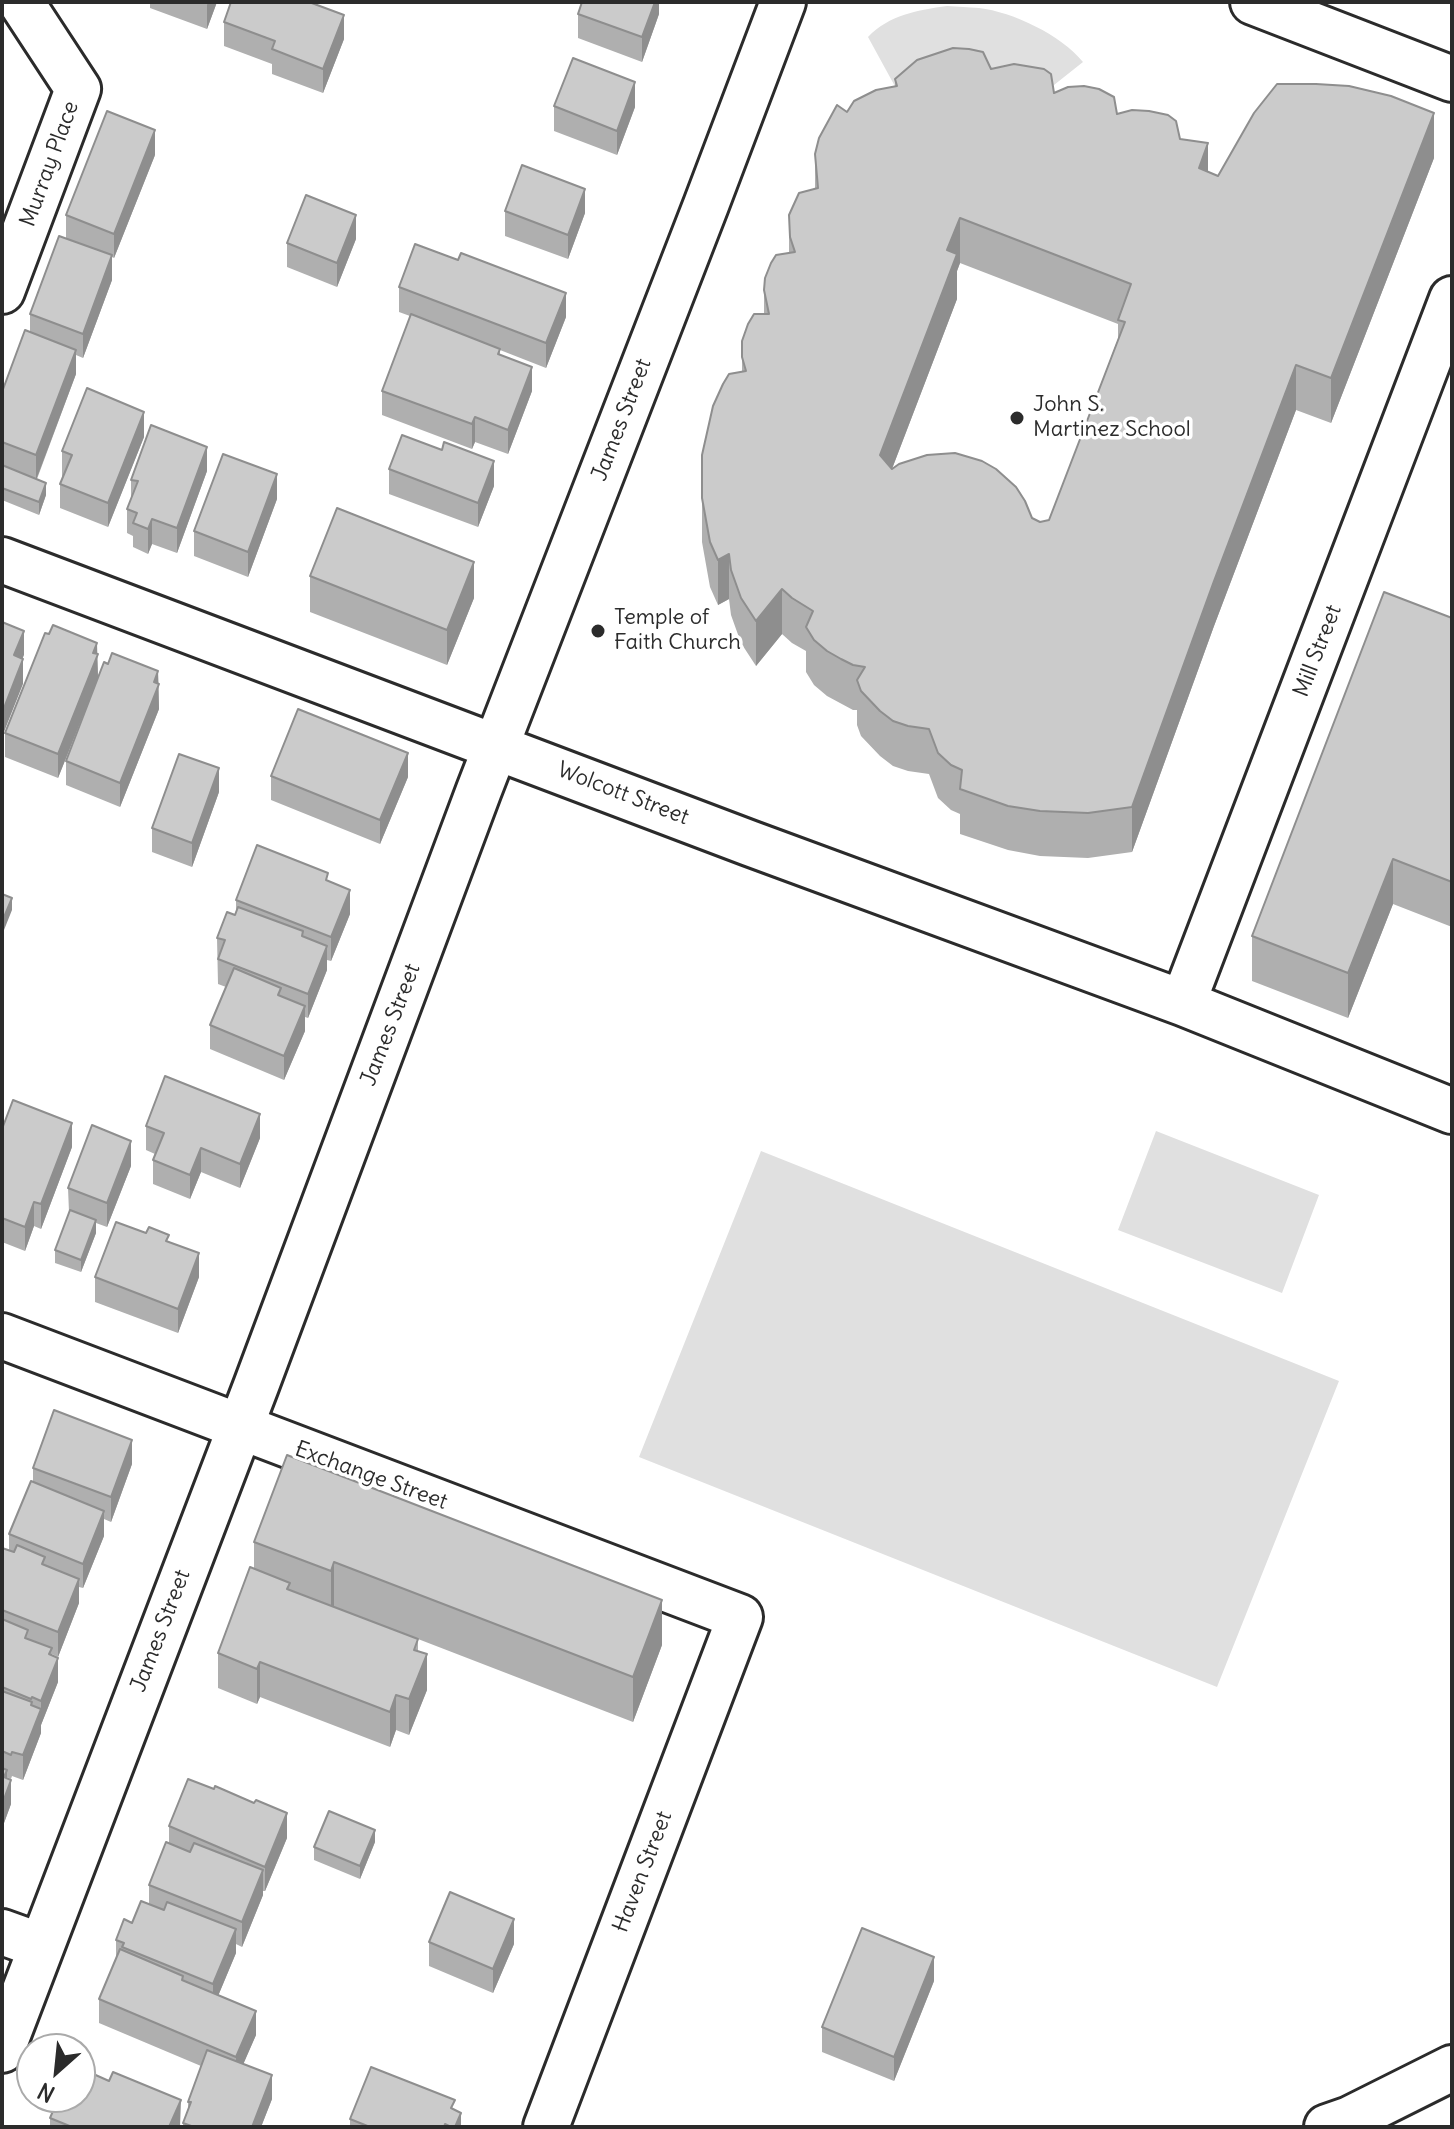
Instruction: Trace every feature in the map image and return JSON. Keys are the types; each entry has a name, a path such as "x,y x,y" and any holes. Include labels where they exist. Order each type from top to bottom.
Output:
{"street":[{"name":"Murray Place","path":"2,291 78,89 21,2"},
{"name":"James Street","path":"2,2050 22,1939 240,1427 783,2"},
{"path":"1253,2 1452,79"},
{"name":"Mill Street","path":"1183,1003 1452,299"},
{"name":"Wolcott Street","path":"2,560 749,843 1183,1003 1452,1111"},
{"name":"Exchange Street","path":"2,1336 740,1617"},
{"name":"Haven Street","path":"546,2127 740,1617"},
{"path":"1327,2127 1350,2119 1452,2068"}],"shaded area":[{"path":"947,6 992,10 1036,26 1074,52 1083,62 1025,108 903,101 868,37 895,19"},
{"path":"1156,1131 1319,1195 1282,1293 1118,1230"},
{"path":"761,1151 1339,1381 1217,1687 639,1457"}],"building":[{"path":"231,2 309,2 344,15 323,69 272,49 275,41 224,22"},
{"path":"582,2 655,2 642,37 578,14"},
{"path":"953,48 983,52 991,69 1014,64 1044,69 1051,74 1054,93 1068,87 1084,86 1114,97 1117,114 1132,110 1168,115 1176,121 1180,139 1208,143 1199,168 1218,176 1254,113 1277,84 1349,86 1391,96 1434,113 1331,378 1296,365 1132,807 1088,813 1040,811 1008,806 960,789 962,770 938,753 929,729 893,721 880,711 861,691 857,680 865,667 841,659 814,640 806,627 813,611 782,589 756,621 741,598 729,554 718,560 710,542 702,498 702,455 713,406 729,374 746,371 742,341 754,314 769,314 764,290 771,263 776,255 795,252 790,237 789,215 799,193 818,188 815,154 819,138 837,105 847,112 854,101 876,90 897,86 895,79 917,60","holes":["960,218 1131,284 1118,320 1125,322 1049,520 1040,522 1032,518 1016,487 982,461 955,453 927,455 892,469 880,455 957,254 947,250"]},
{"path":"573,58 635,82 617,131 554,106"},
{"path":"107,111 155,130 114,234 66,215"},
{"path":"522,165 585,189 568,235 505,211"},
{"path":"306,195 356,215 337,263 287,243"},
{"path":"59,236 112,255 83,334 30,314"},
{"path":"415,244 458,260 461,253 566,293 546,343 399,287"},
{"path":"411,314 500,349 498,354 532,367 508,430 475,417 472,424 382,391"},
{"path":"25,330 76,350 36,455 2,442 2,392"},
{"path":"87,388 144,412 108,503 60,484 72,455 62,451"},
{"path":"151,425 207,447 177,528 152,519 148,529 133,523 137,513 127,509 138,481 131,480"},
{"path":"402,435 442,450 444,442 494,461 478,503 389,469"},
{"path":"223,454 277,474 248,552 194,531"},
{"path":"2,465 46,483 39,502 2,488"},
{"path":"337,508 474,562 447,630 310,576"},
{"path":"1384,592 1452,618 1452,882 1393,859 1348,973 1252,936"},
{"path":"2,622 24,631 14,655 23,659 2,713"},
{"path":"53,625 97,643 93,653 98,654 58,754 5,733 45,633 49,634"},
{"path":"112,653 158,671 154,682 159,684 120,783 66,761 104,662 108,664"},
{"path":"298,709 408,753 380,820 271,776"},
{"path":"179,754 219,768 192,843 152,828"},
{"path":"257,845 328,873 326,880 350,890 331,937 236,900"},
{"path":"2,894 12,898 2,922"},
{"path":"238,907 303,931 302,936 327,946 308,994 218,959 225,940 217,938 227,912 235,915"},
{"path":"234,968 281,988 278,995 305,1006 284,1056 210,1025"},
{"path":"165,1076 260,1114 240,1164 201,1148 190,1175 153,1160 164,1133 146,1126"},
{"path":"13,1100 72,1123 41,1204 34,1202 25,1227 2,1218 2,1129"},
{"path":"92,1125 131,1141 107,1203 68,1188"},
{"path":"70,1210 96,1220 81,1260 55,1250"},
{"path":"116,1222 146,1233 149,1227 169,1235 166,1241 199,1253 178,1309 95,1277"},
{"path":"54,1410 132,1440 111,1497 33,1468"},
{"path":"287,1455 662,1600 633,1677 334,1562 331,1571 254,1542"},
{"path":"31,1481 104,1511 83,1564 9,1534"},
{"path":"17,1545 45,1557 42,1564 79,1579 58,1632 2,1610 2,1548 14,1552"},
{"path":"250,1567 290,1583 287,1589 418,1639 414,1650 427,1654 409,1699 396,1695 390,1712 260,1662 257,1669 218,1653"},
{"path":"2,1619 28,1630 25,1638 52,1648 49,1654 58,1658 41,1701 2,1687"},
{"path":"2,1691 32,1702 31,1705 41,1709 23,1755 2,1751"},
{"path":"2,1768 7,1770 4,1777 11,1780 4,1799 2,1798"},
{"path":"188,1779 287,1813 265,1867 169,1826"},
{"path":"329,1811 375,1830 360,1866 314,1847"},
{"path":"166,1842 190,1852 194,1843 263,1870 242,1922 149,1885"},
{"path":"450,1892 514,1919 493,1969 429,1942"},
{"path":"141,1901 164,1910 167,1902 236,1929 213,1984 122,1947 124,1943 116,1940 124,1919 132,1923"},
{"path":"862,1928 934,1957 894,2057 822,2027"},
{"path":"120,1949 183,1976 182,1980 256,2011 236,2057 99,1999"},
{"path":"207,2050 272,2075 252,2127 194,2127 183,2123"},
{"path":"371,2067 455,2100 451,2108 461,2113 455,2127 445,2124 444,2127 370,2127 350,2119"},
{"path":"113,2072 181,2100 169,2127 72,2127 50,2118 52,2113 96,2113 96,2075 109,2081"}],"place":[{"name":"John S. Martinez School","path":"1017,418"},
{"name":"Temple of Faith Church","path":"598,631"}]}
